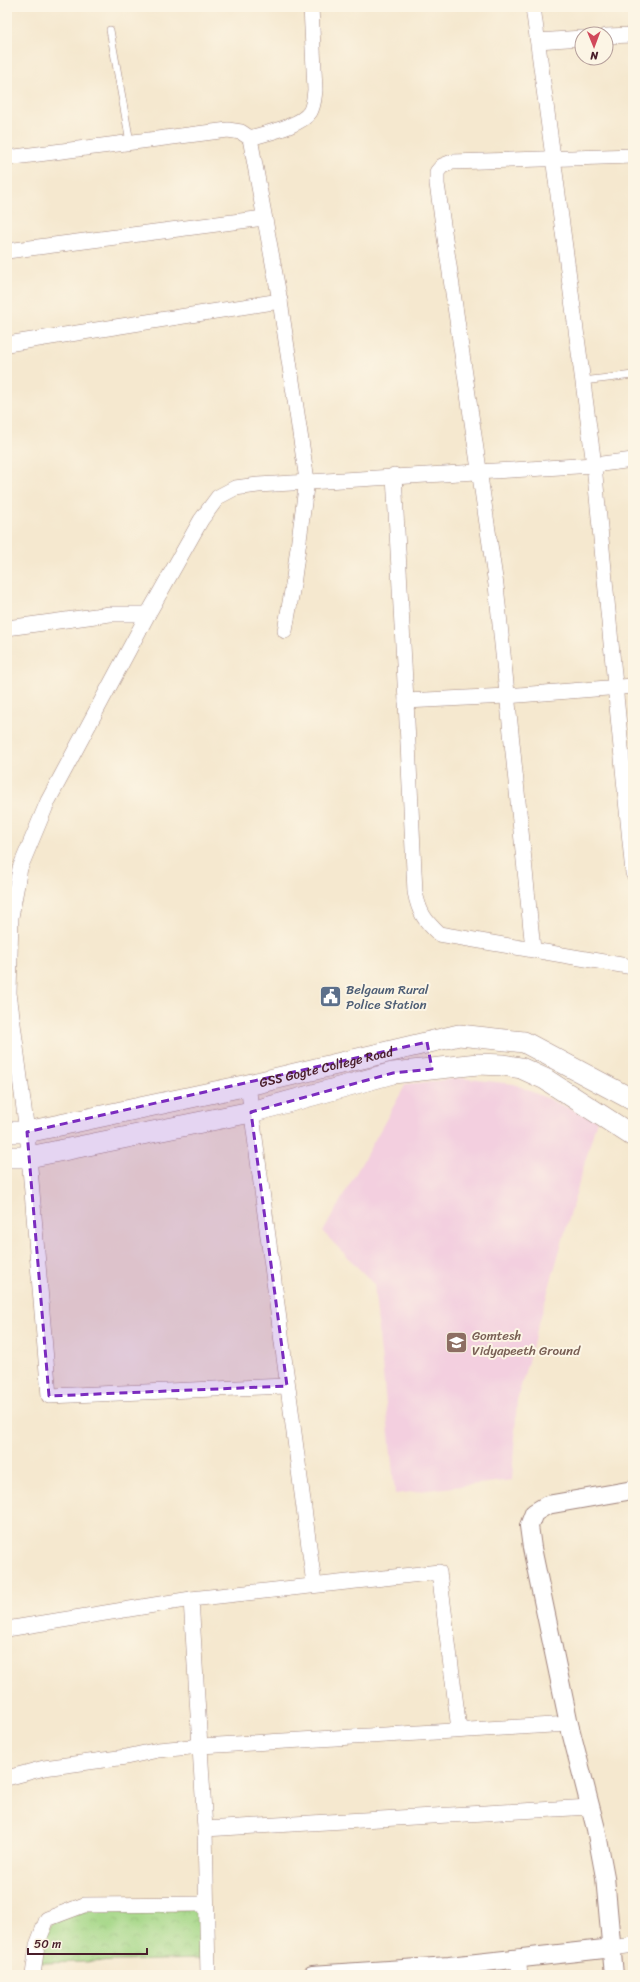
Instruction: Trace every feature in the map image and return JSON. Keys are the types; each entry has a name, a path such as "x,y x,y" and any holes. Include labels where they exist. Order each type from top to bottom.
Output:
{"main road":[{"name":"GSS Gogte College Road","path":"17,1132 248,1085 459,1035 524,1042 633,1100"},
{"path":"427,1042 432,1069"},
{"path":"7,1157 29,1156 252,1112 393,1073 478,1064 503,1065 521,1068 545,1079 633,1136"}],"street":[{"path":"250,138 300,122 310,112 314,102 315,90 311,7"},
{"path":"533,7 594,465 614,688 633,873"},
{"path":"614,36 633,35"},
{"path":"538,41 574,39"},
{"path":"7,158 228,130 241,132 250,138 280,301 307,480 285,631"},
{"path":"532,949 496,585 438,192 437,172 442,166 452,162 633,156"},
{"path":"7,251 264,218"},
{"path":"7,344 280,301"},
{"path":"287,1386 49,1396 29,1156 17,1132 9,993 11,918 20,868 48,801 148,614 201,520 218,497 235,488 307,480 365,479 394,475 594,465 633,460"},
{"path":"394,475 415,892 418,906 425,921 439,934 633,967"},
{"path":"7,628 110,614 148,614"},
{"path":"406,701 506,696 633,686"},
{"path":"248,1085 314,1584"},
{"path":"614,1975 613,1948 605,1877 570,1724 532,1548 529,1526 534,1513 547,1505 633,1490"},
{"path":"7,1629 192,1599 314,1584 439,1572 459,1729"},
{"path":"192,1599 205,1829 208,1975"},
{"path":"7,1778 44,1768 126,1757 158,1750 459,1729 570,1724"},
{"path":"205,1829 590,1807"},
{"path":"33,1975 37,1945 47,1919 84,1905 206,1904"},
{"path":"312,1975 450,1971 518,1957 613,1948 633,1944"},
{"path":"518,1957 520,1975"}],"lane":[{"path":"110,30 130,142"},
{"path":"583,381 633,375"}],"highlighted area":[{"path":"427,1042 432,1069 393,1073 251,1112 287,1386 49,1396 27,1132"}],"shaded area":[{"name":"Gomtesh Vidyapeeth Ground","path":"460,1078 514,1084 597,1120 517,1400 512,1480 395,1494 374,1284 323,1232 406,1084"}],"green space":[{"path":"200,1909 202,1959 41,1963 41,1947 52,1923 86,1910"}],"place":[{"name":"Belgaum Rural Police Station","path":"330,996"},
{"name":"Gomtesh Vidyapeeth Ground","path":"457,1342"}]}
